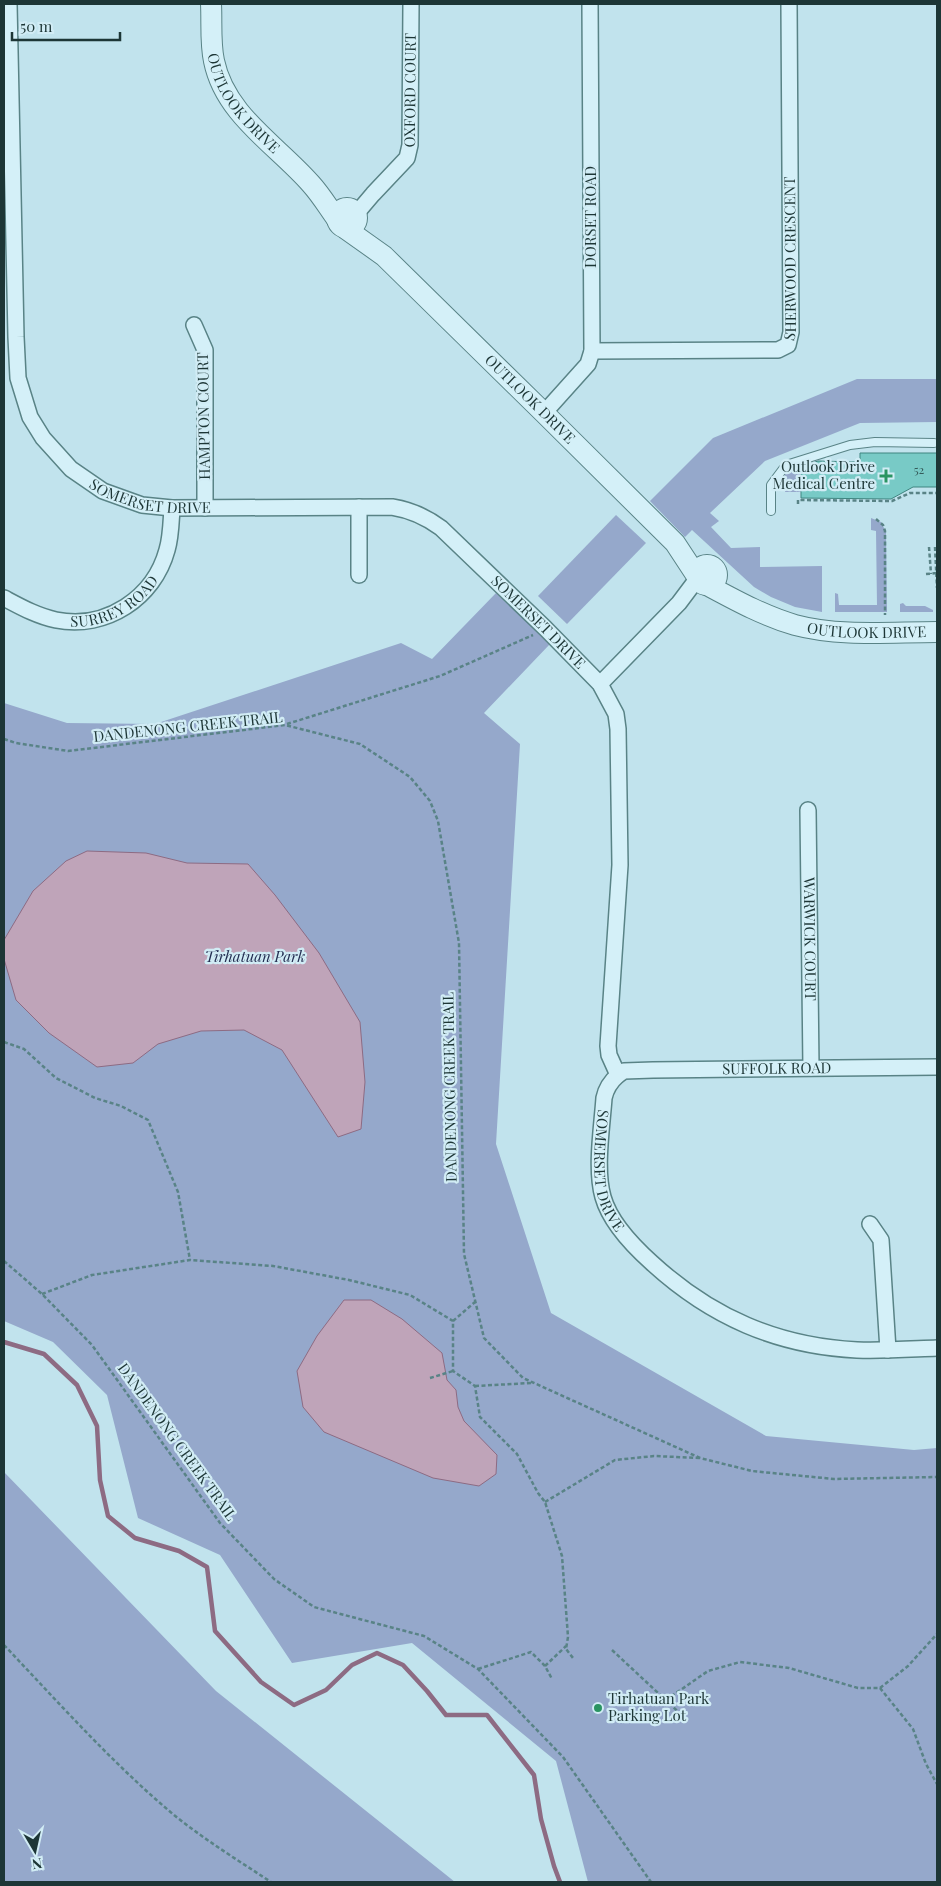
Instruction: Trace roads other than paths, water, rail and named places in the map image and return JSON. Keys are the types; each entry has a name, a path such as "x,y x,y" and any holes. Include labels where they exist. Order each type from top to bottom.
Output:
{"street":[{"name":"SOMERSET DRIVE","path":"10,4 18,378 30,417 44,438 71,469 103,490 142,505 172,508 392,507 409,510 426,517 441,528 600,684 616,714 618,729 620,865 608,1046 609,1055 618,1075 610,1081 604,1098 600,1176 607,1208 642,1253 675,1282 708,1307 734,1320 768,1334 814,1346 859,1350 937,1348"},
{"name":"OUTLOOK DRIVE","path":"211,4 213,60 219,78 232,104 312,185 349,216 384,256 675,544 704,577 740,602 764,614 795,625 828,632 937,632"},
{"name":"OXFORD COURT","path":"349,216 407,158 410,145 411,4"},
{"name":"DORSET ROAD","path":"544,413 588,364 592,351 590,4"},
{"name":"SHERWOOD CRESCENT","path":"592,351 778,350 788,345 791,332 789,4"},
{"name":"HAMPTON COURT","path":"194,326 205,350 205,508"},
{"path":"359,507 359,575"},
{"name":"SURREY ROAD","path":"4,598 45,618 71,622 94,620 124,608 145,591 163,564 170,539 172,508"},
{"path":"600,684 704,577"},
{"name":"WARWICK COURT","path":"808,810 811,1068"},
{"name":"SUFFOLK ROAD","path":"618,1075 624,1071 653,1070 937,1067"},
{"path":"870,1224 881,1240 888,1350"}],"lane":[{"path":"771,511 772,485 786,465 850,445 875,442 934,443"}],"waterway":[{"path":"4,1342 44,1354 77,1385 97,1426 100,1480 108,1516 135,1538 179,1551 207,1567 215,1631 261,1682 294,1705 326,1690 352,1665 377,1653 403,1665 446,1715 487,1715 534,1775 541,1819 560,1882"}],"place":[{"name":"Outlook Drive Medical Centre","path":"886,476"},
{"name":"Tirhatuan Park Parking Lot","path":"598,1708"}],"park label":[{"name":"Tirhatuan Park","path":"255,957"}]}
